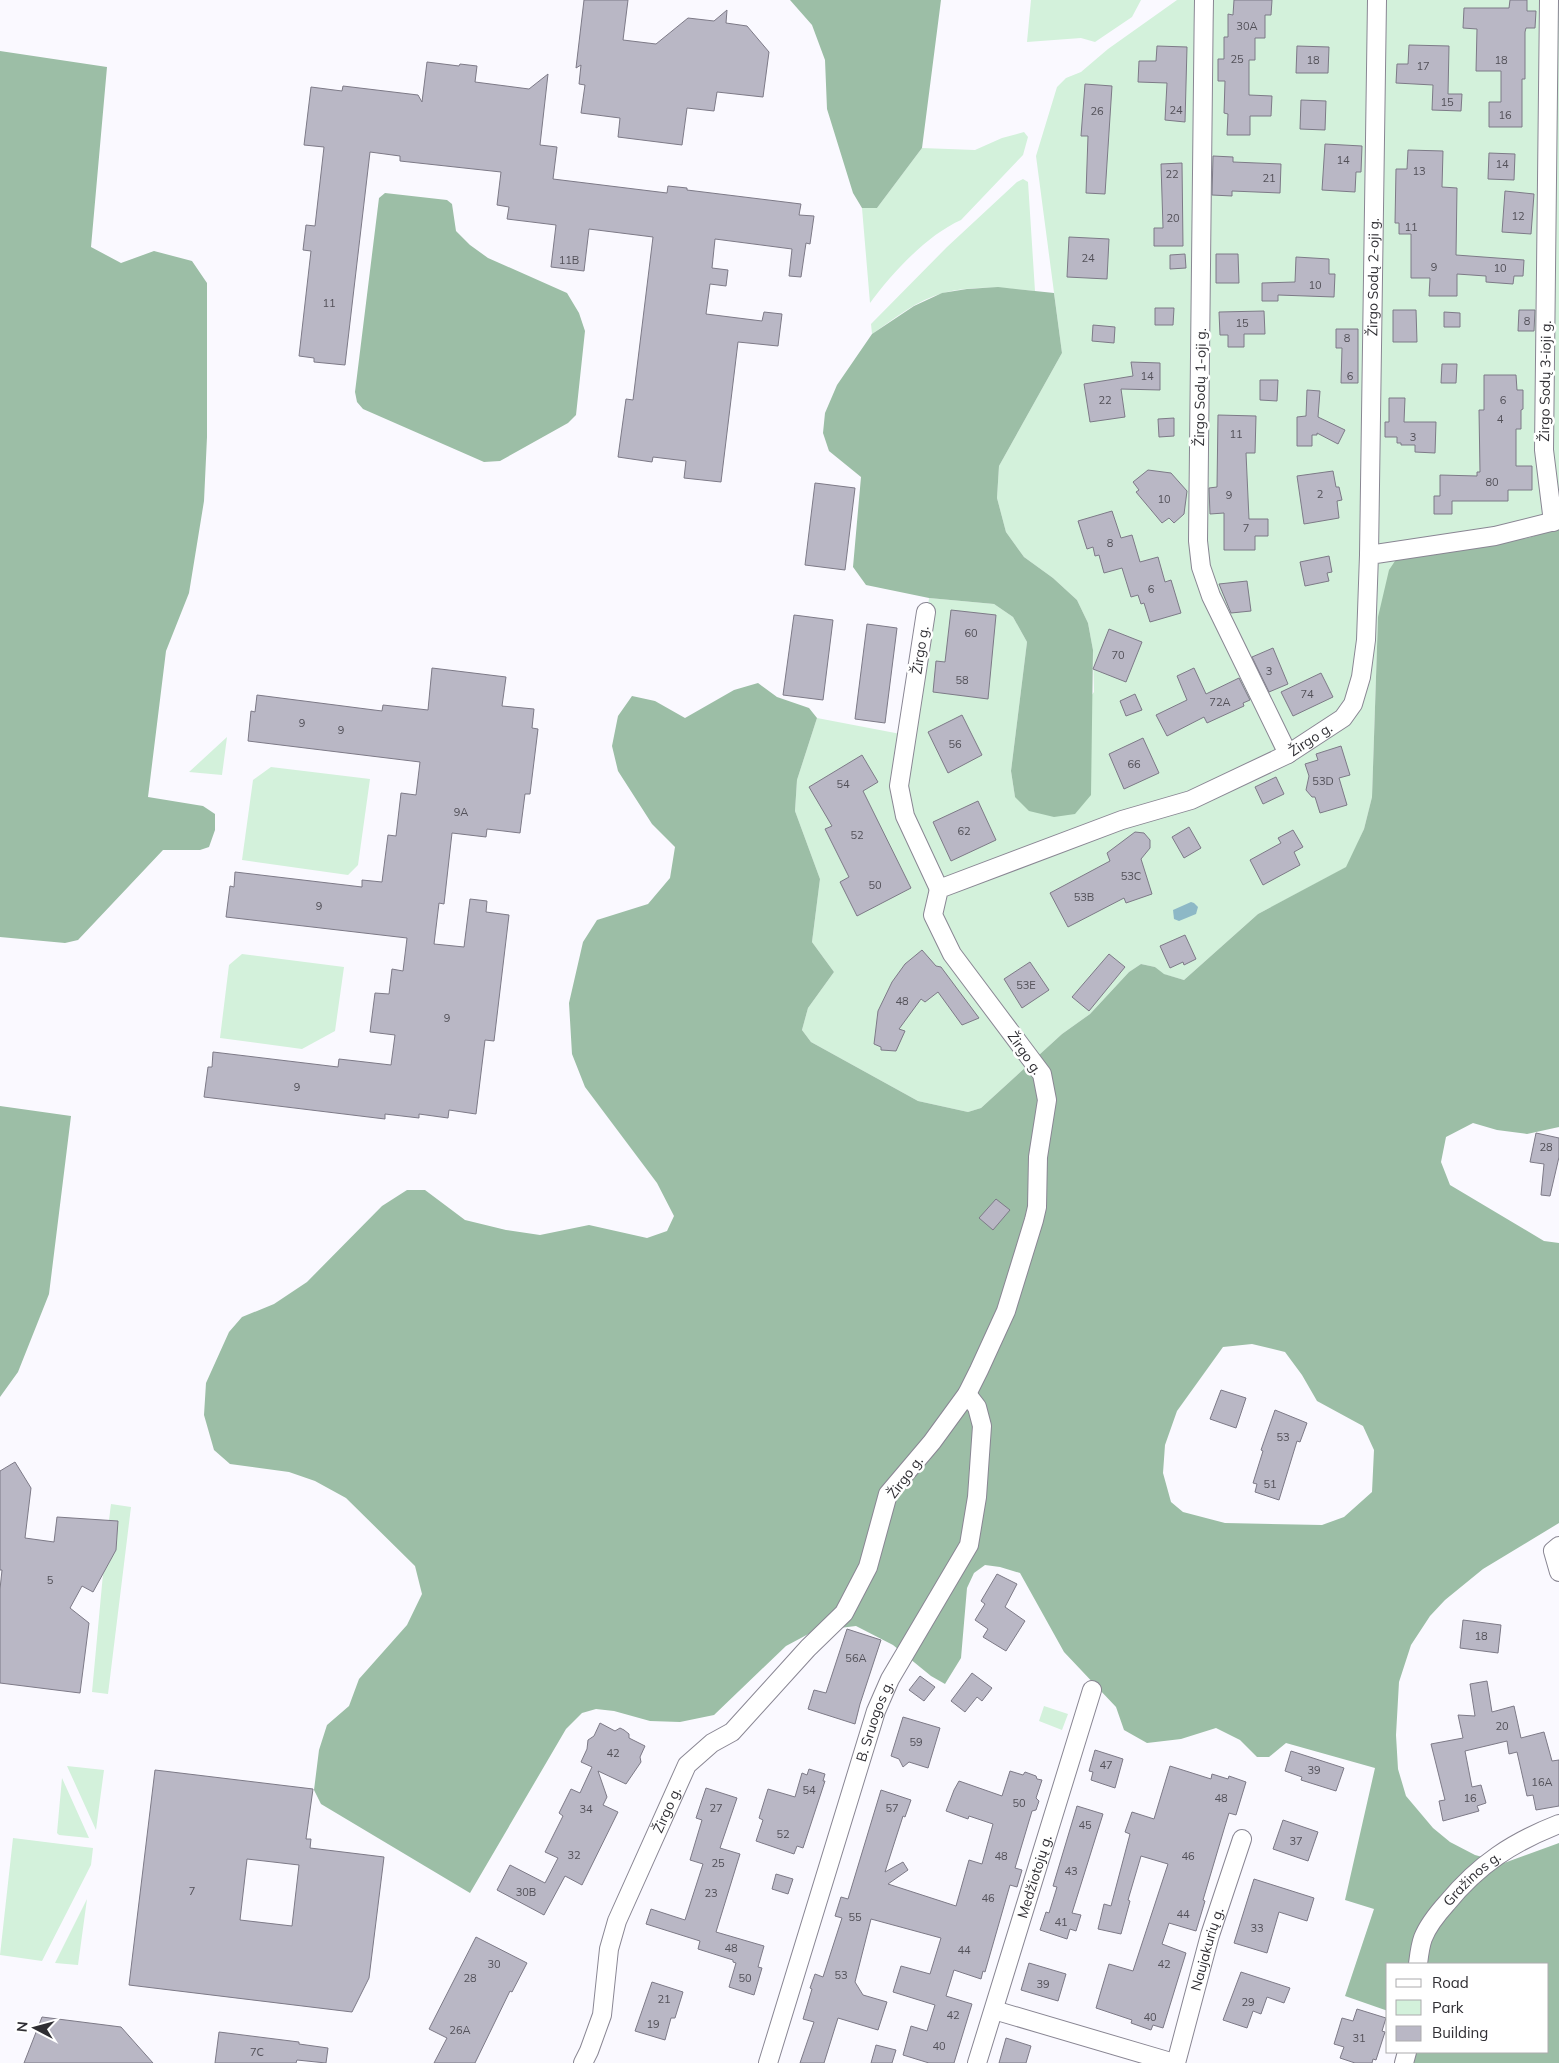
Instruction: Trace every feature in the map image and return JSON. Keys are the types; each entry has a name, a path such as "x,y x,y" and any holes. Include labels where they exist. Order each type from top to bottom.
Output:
{"street":[{"name":"Žirgo Sodų 1-oji g.","path":"1204,0 1199,550 1201,567 1211,596 1288,754"},
{"name":"Žirgo Sodų 2-oji g.","path":"1369,555 1377,0"},
{"name":"Žirgo Sodų 3-ioji g.","path":"1549,0 1544,450 1556,521"},
{"path":"1369,555 1494,536 1556,521"},
{"name":"Žirgo g.","path":"939,890 1122,820 1191,800 1288,754 1344,718 1353,704 1361,677 1366,640 1369,555"},
{"name":"Žirgo g.","path":"583,2063 602,2015 609,1949 617,1921 687,1765 712,1743 732,1732 808,1648 844,1614 868,1566 888,1494 932,1442 967,1394 1006,1310 1034,1220 1037,1207 1038,1157 1047,1100 1042,1074 952,954 933,914 939,890 905,816 899,786 926,612"},
{"name":"B. Sruogos g.","path":"768,2063 876,1711 890,1679 969,1545 977,1497 982,1426 977,1407 967,1394"},
{"path":"1559,1546 1553,1552 1559,1572"},
{"name":"Medžiotojų g.","path":"978,2063 1092,1690"},
{"name":"Gražinos g.","path":"1418,1963 1423,1938 1435,1918 1462,1885 1505,1850 1528,1836 1559,1824"},
{"name":"Naujakurių g.","path":"994,2010 1175,2063 1210,1936 1242,1839"}],"green space":[{"path":"790,0 941,0 922,148 877,208 862,208 853,193 827,109 825,60 812,25"},
{"path":"1031,0 1141,0 1132,17 1095,42 1081,38 1027,42"},
{"path":"1177,0 1559,0 1559,528 1528,538 1378,617 1372,797 1364,829 1347,867 1258,914 1184,980 1163,974 1155,967 1141,964 1129,972 1090,1014 1062,1034 981,1108 968,1112 918,1101 811,1042 802,1030 808,1008 834,972 812,942 820,879 795,811 797,780 817,718 911,736 929,598 994,604 1013,617 1027,642 1011,771 1015,797 1094,692 1093,650 1088,623 1077,600 1053,578 1024,557 1006,532 997,498 999,466 1062,353 1036,156 1057,87 1066,78 1081,72 1108,49"},
{"path":"0,51 107,67 91,247 121,263 154,251 192,261 207,283 207,437 204,501 189,593 166,651 148,797 203,806 215,814 215,830 209,847 200,850 163,850 78,940 65,943 0,937"},
{"path":"1024,132 1028,137 1023,155 961,220 935,235 911,256 888,280 870,303 862,208 877,208 922,148 975,150 1002,138"},
{"path":"1023,179 1028,182 1035,291 1001,288 954,290 924,300 872,334 871,324 947,247 1017,182"},
{"path":"385,193 447,200 452,204 456,231 470,245 488,258 567,293 579,313 585,331 576,415 568,423 500,461 484,462 363,409 357,402 355,392 379,198"},
{"path":"998,287 1054,293 1062,353 999,466 997,498 1006,532 1024,557 1053,578 1077,600 1088,623 1093,650 1091,795 1075,814 1054,817 1029,811 1015,797 1011,771 1027,642 1013,617 994,604 929,598 866,585 853,567 861,477 829,451 823,433 825,413 837,385 872,334 914,306 942,293"},
{"path":"1559,528 1559,1127 1527,1134 1497,1130 1473,1123 1446,1137 1441,1162 1450,1185 1544,1241 1559,1243 1559,1523 1483,1569 1445,1600 1430,1616 1411,1645 1399,1682 1396,1735 1398,1769 1406,1796 1433,1828 1450,1842 1475,1855 1504,1863 1559,1843 1559,2063 1404,2063 1396,2058 1397,2053 1549,2053 1549,1963 1386,1963 1386,2010 1345,1996 1374,1909 1345,1900 1375,1768 1286,1743 1269,1757 1257,1757 1240,1740 1216,1728 1181,1739 1147,1743 1124,1730 1116,1707 1064,1652 1020,1573 1000,1567 985,1565 974,1573 967,1588 961,1658 945,1684 931,1676 893,1645 856,1626 814,1631 786,1646 714,1715 680,1722 650,1721 614,1711 596,1709 582,1713 566,1729 470,1893 321,1804 314,1790 319,1750 327,1725 349,1706 359,1679 407,1625 422,1594 415,1566 346,1498 315,1481 289,1472 230,1464 214,1450 204,1415 206,1383 229,1332 242,1317 274,1304 307,1282 382,1206 407,1190 425,1190 465,1220 506,1230 540,1235 589,1225 647,1238 667,1231 674,1216 657,1183 585,1087 572,1054 569,1003 583,942 597,920 648,904 670,878 675,847 652,824 618,771 612,746 618,716 632,696 655,701 685,718 734,690 758,683 777,697 809,708 817,718 797,780 795,811 820,879 812,942 834,972 808,1008 802,1030 811,1042 918,1101 968,1112 981,1108 1062,1034 1090,1014 1129,972 1141,964 1155,967 1164,974 1184,980 1258,914 1346,867 1364,829 1372,797 1378,617 1389,570 1395,561 1403,555 1528,538","holes":["1252,1344 1285,1352 1302,1375 1317,1401 1363,1426 1374,1450 1372,1492 1344,1517 1322,1525 1225,1523 1183,1512 1171,1502 1163,1473 1165,1445 1177,1411 1223,1347"]},
{"path":"227,737 222,775 189,772"},
{"path":"271,767 370,779 358,865 348,875 242,860 253,780"},
{"path":"242,954 344,967 335,1031 302,1049 220,1038 229,965"},
{"path":"0,1106 71,1116 49,1294 18,1372 0,1397"},
{"path":"111,1504 131,1507 108,1694 92,1692 103,1574 116,1550 118,1521 109,1520"},
{"path":"1044,1706 1068,1714 1062,1730 1039,1721"},
{"path":"67,1766 104,1770 96,1830"},
{"path":"62,1778 89,1838 59,1835 57,1833"},
{"path":"13,1838 93,1848 91,1865 42,1961 0,1955"},
{"path":"87,1899 78,1965 55,1963"}],"water":[{"path":"1191,902 1198,907 1196,914 1179,921 1174,919 1173,910"}],"building":[{"path":"584,0 628,0 623,40 656,44 688,18 714,21 727,10 726,23 747,26 769,52 763,97 717,92 714,111 687,108 682,145 618,137 620,118 581,113 585,85 579,84 581,65 576,68"},
{"path":"1234,0 1272,0 1271,15 1265,15 1265,38 1255,38 1255,60 1249,60 1249,95 1272,96 1271,116 1250,116 1250,135 1227,135 1228,114 1224,113 1225,81 1218,81 1218,59 1224,59 1224,37 1228,37 1228,14 1233,15"},
{"path":"1510,0 1527,0 1527,11 1536,11 1535,28 1526,28 1525,32 1525,79 1522,79 1522,127 1489,127 1489,102 1501,102 1501,71 1476,71 1477,29 1463,28 1464,8 1509,8"},
{"path":"1409,45 1449,46 1448,94 1462,94 1461,111 1432,110 1433,85 1396,83 1397,64 1408,64"},
{"path":"1157,46 1187,47 1185,122 1165,120 1167,83 1138,82 1139,61 1156,61"},
{"path":"1297,46 1329,47 1328,73 1296,73"},
{"path":"427,62 477,66 475,82 529,89 548,74 540,145 557,147 553,179 667,193 668,186 801,204 799,215 814,216 810,244 806,243 801,277 789,276 792,249 715,239 712,268 728,270 726,286 710,284 706,314 762,321 764,312 782,314 778,346 738,342 721,482 684,478 686,461 653,457 652,462 618,457 626,399 633,400 653,237 589,229 584,271 551,267 556,225 507,219 509,207 497,205 501,172 400,161 400,156 370,152 345,365 314,362 314,358 299,356 311,251 303,250 306,225 315,226 324,147 304,145 311,87 342,91 343,86 418,95 422,102"},
{"path":"1085,84 1112,86 1105,194 1086,193 1088,136 1081,136"},
{"path":"1301,100 1326,101 1325,130 1300,129"},
{"path":"1325,144 1362,146 1361,172 1356,172 1355,192 1322,190"},
{"path":"1408,150 1443,151 1442,187 1457,188 1456,255 1524,260 1523,276 1514,276 1513,284 1486,282 1486,276 1457,274 1457,296 1429,296 1430,278 1411,278 1411,234 1399,234 1399,223 1395,223 1396,169 1407,169"},
{"path":"1489,153 1515,154 1514,180 1488,179"},
{"path":"1213,156 1233,157 1233,162 1281,164 1280,193 1232,191 1232,196 1212,195"},
{"path":"1182,163 1183,246 1154,246 1154,228 1163,228 1161,164"},
{"path":"1505,191 1534,194 1531,234 1502,232"},
{"path":"1069,237 1109,239 1107,279 1067,277"},
{"path":"1185,254 1186,268 1170,269 1170,255"},
{"path":"1216,254 1238,254 1239,283 1216,283"},
{"path":"1296,257 1329,259 1329,274 1335,274 1334,297 1278,295 1278,301 1262,301 1262,283 1295,282"},
{"path":"1155,308 1174,308 1173,325 1155,325"},
{"path":"1393,310 1416,310 1417,342 1393,342"},
{"path":"1519,310 1535,310 1534,331 1518,331"},
{"path":"1264,311 1265,334 1244,334 1244,347 1228,347 1228,335 1220,335 1219,312"},
{"path":"1444,312 1460,313 1460,327 1444,327"},
{"path":"1093,325 1115,327 1114,343 1092,341"},
{"path":"1336,329 1358,329 1358,383 1341,383 1342,348 1336,348"},
{"path":"1131,362 1160,363 1160,390 1121,389 1125,417 1090,422 1084,384 1133,376"},
{"path":"1442,364 1457,364 1456,383 1441,383"},
{"path":"1484,375 1516,375 1517,390 1523,390 1521,429 1516,429 1516,466 1532,466 1532,490 1508,490 1508,501 1452,501 1452,514 1434,514 1434,496 1440,496 1440,475 1477,476 1477,472 1480,472 1479,410 1484,410"},
{"path":"1260,380 1278,380 1277,401 1260,400"},
{"path":"1307,390 1320,391 1318,417 1345,430 1338,444 1317,433 1317,435 1312,435 1312,446 1297,446 1297,417 1306,416"},
{"path":"1389,398 1405,398 1404,422 1436,422 1435,453 1415,452 1415,445 1401,445 1401,443 1397,443 1397,437 1385,437 1385,422 1389,422"},
{"path":"1218,415 1256,416 1255,453 1246,453 1249,519 1268,519 1268,536 1255,536 1255,550 1224,550 1224,513 1210,514 1209,488 1217,487"},
{"path":"1174,418 1174,436 1159,437 1158,419"},
{"path":"1148,470 1171,473 1187,491 1184,514 1174,523 1169,518 1162,523 1136,492 1139,490 1133,482"},
{"path":"1333,471 1336,487 1339,487 1342,500 1337,501 1339,518 1304,524 1297,476"},
{"path":"815,483 855,488 845,570 805,565"},
{"path":"1112,511 1121,538 1132,535 1140,562 1158,557 1165,582 1171,580 1181,613 1150,622 1144,603 1141,604 1138,595 1131,597 1122,568 1104,573 1099,555 1095,556 1093,547 1087,549 1078,521"},
{"path":"1329,556 1332,572 1327,573 1329,581 1305,586 1300,562"},
{"path":"1247,581 1251,611 1231,613 1219,584"},
{"path":"951,610 996,615 988,699 933,692 936,661 945,662"},
{"path":"794,615 833,620 823,700 783,695"},
{"path":"867,624 897,628 885,723 855,719"},
{"path":"1109,629 1142,642 1126,682 1093,669"},
{"path":"1273,648 1288,684 1269,692 1252,657"},
{"path":"432,668 506,677 502,706 534,709 532,728 538,729 530,794 525,794 520,833 487,829 486,837 452,833 444,904 439,903 434,944 464,947 470,899 487,901 486,912 509,915 494,1041 485,1040 476,1114 449,1110 448,1118 419,1114 419,1118 385,1114 385,1119 204,1097 208,1067 212,1067 213,1052 338,1067 339,1059 391,1065 395,1035 370,1032 375,993 389,994 392,969 403,971 407,938 226,917 230,886 234,887 235,872 362,887 362,880 382,882 388,835 396,836 401,793 416,795 420,762 248,741 251,711 255,712 257,695 382,711 383,705 428,710"},
{"path":"1194,668 1206,694 1239,678 1250,700 1243,703 1244,706 1207,723 1204,717 1167,736 1156,715 1187,700 1177,676"},
{"path":"1321,673 1333,697 1293,716 1281,692"},
{"path":"1135,694 1142,710 1126,716 1120,701"},
{"path":"962,715 982,755 948,773 928,732"},
{"path":"1143,738 1159,773 1124,789 1109,754"},
{"path":"1341,746 1350,775 1339,778 1347,805 1320,813 1315,797 1312,797 1306,790 1309,776 1305,764 1318,760 1316,754"},
{"path":"862,755 878,782 863,791 911,888 857,916 840,882 849,877 825,829 832,826 809,787"},
{"path":"1276,777 1284,794 1263,804 1255,787"},
{"path":"978,801 996,840 951,861 933,822"},
{"path":"1189,827 1201,848 1184,858 1172,837"},
{"path":"1293,830 1303,847 1294,852 1300,865 1263,885 1250,860 1281,843 1278,838"},
{"path":"1135,832 1144,833 1150,840 1150,848 1141,859 1152,894 1126,903 1124,898 1068,927 1050,893 1110,861 1107,853"},
{"path":"1185,935 1196,959 1184,965 1183,962 1170,968 1160,946"},
{"path":"922,950 936,966 941,967 979,1018 962,1025 938,992 925,1002 921,999 899,1029 905,1031 896,1051 881,1050 881,1047 874,1044 878,1011 892,982 905,964"},
{"path":"1109,954 1125,967 1089,1011 1072,997"},
{"path":"1030,962 1049,990 1022,1008 1004,979"},
{"path":"1536,1133 1559,1138 1559,1157 1550,1196 1541,1195 1544,1164 1530,1162"},
{"path":"996,1199 1010,1210 993,1230 979,1218"},
{"path":"1221,1390 1246,1398 1236,1428 1210,1419"},
{"path":"1275,1410 1307,1423 1300,1442 1297,1441 1279,1500 1255,1492 1257,1484 1253,1483 1263,1451 1261,1450"},
{"path":"15,1462 31,1488 25,1538 54,1542 57,1517 118,1521 116,1550 93,1592 82,1586 70,1608 89,1623 80,1693 0,1683 0,1589 2,1570 0,1570 0,1471"},
{"path":"997,1574 1017,1584 1005,1607 1025,1621 1006,1651 983,1637 988,1629 975,1620 985,1604 981,1601"},
{"path":"1463,1620 1501,1625 1498,1653 1460,1648"},
{"path":"847,1629 881,1640 855,1724 808,1709 814,1690 826,1693"},
{"path":"972,1673 992,1688 982,1701 977,1697 965,1712 951,1701"},
{"path":"920,1676 935,1687 924,1701 909,1690"},
{"path":"1487,1681 1492,1712 1514,1706 1521,1738 1544,1732 1552,1761 1559,1760 1559,1806 1536,1810 1533,1795 1527,1796 1517,1752 1509,1754 1507,1741 1465,1751 1472,1787 1481,1785 1486,1803 1477,1806 1479,1811 1443,1821 1439,1801 1445,1800 1431,1744 1463,1738 1458,1715 1475,1716 1470,1684"},
{"path":"903,1717 940,1728 928,1768 909,1762 903,1767 899,1759 891,1756"},
{"path":"600,1723 615,1731 620,1728 624,1730 629,1734 629,1738 645,1746 640,1757 641,1762 626,1784 598,1771 607,1797 603,1805 618,1812 582,1885 565,1876 544,1915 497,1890 510,1865 545,1883 558,1858 545,1852 563,1816 559,1813 571,1789 580,1793 592,1767 581,1762 587,1749 588,1740 594,1736"},
{"path":"1095,1750 1123,1759 1115,1788 1091,1780 1093,1772 1089,1771"},
{"path":"1291,1751 1344,1768 1336,1791 1301,1780 1302,1777 1285,1771"},
{"path":"1170,1766 1211,1779 1212,1774 1228,1779 1229,1776 1246,1782 1236,1815 1229,1813 1203,1900 1205,1901 1196,1931 1169,1923 1162,1944 1186,1953 1163,2028 1153,2025 1151,2030 1131,2023 1132,2020 1096,2008 1109,1964 1133,1971 1168,1864 1141,1856 1128,1900 1130,1901 1121,1934 1098,1929 1104,1904 1111,1906 1130,1834 1125,1832 1132,1812 1154,1819"},
{"path":"809,1769 825,1774 823,1781 825,1781 803,1848 797,1846 794,1854 756,1841 763,1820 759,1818 768,1789 795,1797 802,1773 807,1775"},
{"path":"155,1770 313,1789 306,1839 311,1839 310,1848 384,1857 369,1978 352,2012 129,1985","holes":["247,1859 299,1865 292,1926 240,1920"]},
{"path":"1010,1771 1023,1775 1025,1772 1042,1780 1036,1798 1039,1801 1036,1810 1032,1811 1015,1868 1022,1870 1017,1887 1010,1885 985,1972 983,1971 981,1979 954,1970 946,1996 972,2004 954,2063 929,2063 903,2055 911,2026 927,2031 935,2005 893,1992 901,1966 930,1974 941,1938 871,1919 855,1982 863,1995 887,2002 878,2030 838,2018 824,2063 800,2063 814,2022 803,2019 812,1989 810,1988 815,1974 823,1977 842,1918 835,1916 841,1897 848,1899 881,1790 911,1800 905,1817 903,1816 885,1872 903,1862 908,1870 888,1884 956,1906 969,1860 982,1864 993,1824 969,1816 968,1819 946,1811 954,1790 959,1781 1002,1796"},
{"path":"706,1788 737,1798 720,1848 740,1854 716,1932 764,1946 758,1967 762,1968 754,1995 729,1987 736,1963 733,1960 698,1949 700,1941 646,1924 651,1909 685,1920 703,1864 690,1860 702,1820 696,1818"},
{"path":"1077,1806 1103,1814 1072,1913 1081,1915 1076,1931 1070,1929 1067,1939 1040,1930 1046,1912 1049,1913 1057,1887 1053,1886"},
{"path":"1283,1820 1318,1832 1308,1861 1273,1849"},
{"path":"776,1874 793,1879 788,1894 772,1889"},
{"path":"1254,1879 1314,1898 1307,1921 1279,1912 1267,1953 1234,1943"},
{"path":"476,1937 527,1963 512,1992 510,1991 475,2063 434,2063 447,2038 429,2029"},
{"path":"1029,1963 1066,1974 1058,2001 1021,1990"},
{"path":"1241,1972 1290,1988 1284,2003 1267,1997 1261,2014 1253,2011 1247,2028 1223,2020"},
{"path":"652,1982 683,1992 675,2018 671,2018 665,2040 635,2031"},
{"path":"1357,2009 1386,2018 1382,2031 1385,2032 1376,2060 1373,2059 1372,2063 1355,2063 1340,2058 1344,2047 1334,2044 1342,2018 1353,2021"},
{"path":"42,2017 121,2027 153,2063 24,2063"},
{"path":"219,2032 299,2042 299,2044 328,2048 326,2063 297,2060 296,2063 215,2063"},
{"path":"1006,2038 1031,2046 1026,2063 999,2063"},
{"path":"876,2045 896,2050 892,2063 871,2063"}]}
